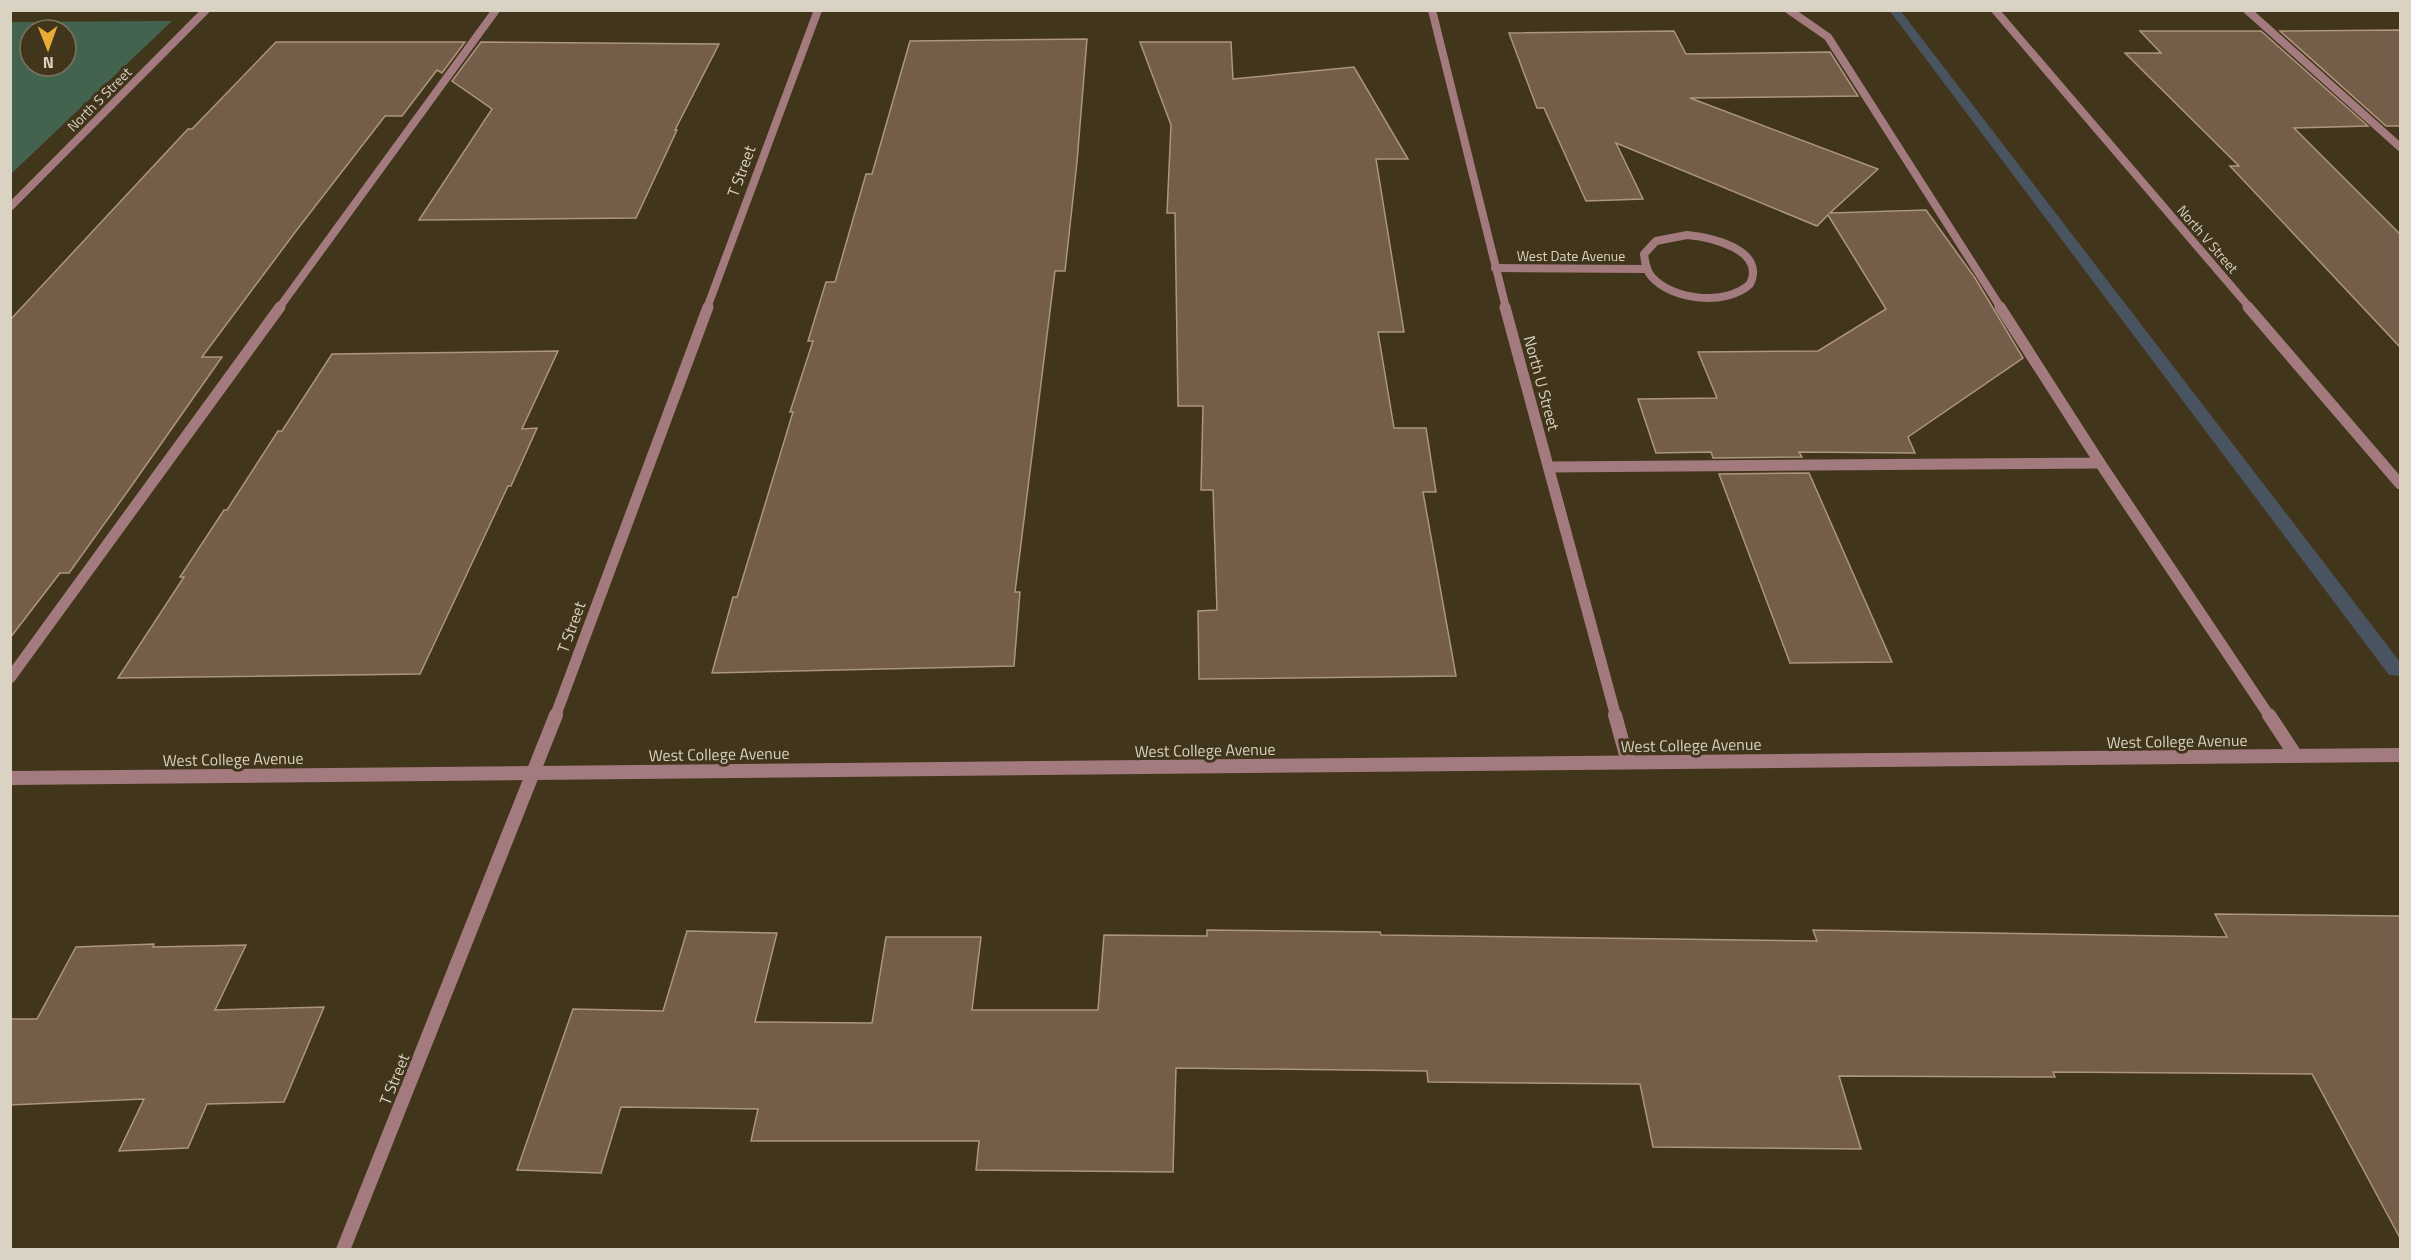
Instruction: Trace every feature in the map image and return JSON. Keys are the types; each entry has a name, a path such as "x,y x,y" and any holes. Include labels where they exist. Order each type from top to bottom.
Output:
{"street":[{"name":"North S Street","path":"10,207 206,10"},
{"path":"10,678 496,10"},
{"name":"T Street","path":"343,1250 535,772 818,10"},
{"name":"North U Street","path":"1432,10 1495,268 1628,762"},
{"path":"1789,10 1828,37 2100,463 2296,756"},
{"name":"North V Street","path":"1995,10 2400,484"},
{"path":"2247,10 2400,147"},
{"name":"West Date Avenue","path":"1687,235 1719,241 1737,250 1750,262 1754,277 1749,286 1738,294 1700,298 1670,289 1653,279 1646,269 1644,254 1656,241 1687,235"},
{"name":"West Date Avenue","path":"1495,268 1646,269"},
{"path":"1549,467 2100,463"},
{"name":"West College Avenue","path":"10,778 2400,755"}],"green space":[{"path":"172,21 11,174 11,22 18,22 18,78 78,78 78,22"}],"building":[{"path":"2400,30 2400,126 2386,126 2280,31"},
{"path":"1674,31 1686,54 1830,52 1858,96 1690,98 1878,169 1830,213 1926,210 1975,278 2023,358 1908,437 1915,453 1799,452 1802,457 1713,458 1711,452 1656,453 1638,399 1717,398 1698,352 1818,351 1886,309 1828,215 1817,226 1616,143 1643,199 1586,201 1544,108 1537,108 1509,33"},
{"path":"2140,31 2261,31 2368,126 2294,128 2400,234 2400,347 2230,166 2239,166 2125,53 2161,53"},
{"path":"1087,39 1065,271 1055,271 1015,592 1020,592 1014,666 712,673 733,597 737,597 793,412 790,412 813,341 808,341 826,282 835,282 866,174 872,174 910,41"},
{"path":"276,42 465,42 442,73 437,70 402,116 385,116 296,231 202,357 222,357 130,488 69,573 60,573 10,638 10,320 188,129 192,129"},
{"path":"481,42 719,44 675,130 677,130 636,218 419,220 492,109 452,81"},
{"path":"1140,42 1231,42 1233,79 1354,67 1408,159 1376,159 1404,332 1378,332 1394,428 1426,428 1436,492 1423,492 1456,676 1199,679 1198,611 1217,610 1213,490 1201,490 1203,406 1178,406 1175,213 1167,213 1171,125"},
{"path":"558,351 522,429 537,428 420,674 118,678 184,577 180,577 224,510 227,510 278,431 282,431 332,354"},
{"path":"1809,473 1892,662 1790,663 1719,474"},
{"path":"2215,914 2400,916 2400,1238 2312,1074 2053,1072 2055,1077 1839,1076 1861,1149 1653,1147 1640,1084 1428,1082 1427,1071 1176,1068 1173,1172 976,1170 979,1141 751,1141 758,1109 621,1107 601,1173 517,1170 573,1009 663,1011 687,931 777,933 755,1022 872,1023 886,937 981,937 972,1010 1098,1010 1104,935 1207,936 1207,930 1380,932 1381,935 1817,941 1813,930 2227,937"},
{"path":"154,944 153,947 246,945 215,1010 324,1007 284,1102 207,1104 188,1148 119,1151 144,1099 10,1105 10,1019 37,1019 76,947"}],"waterway":[{"path":"1894,10 2396,670"}]}
